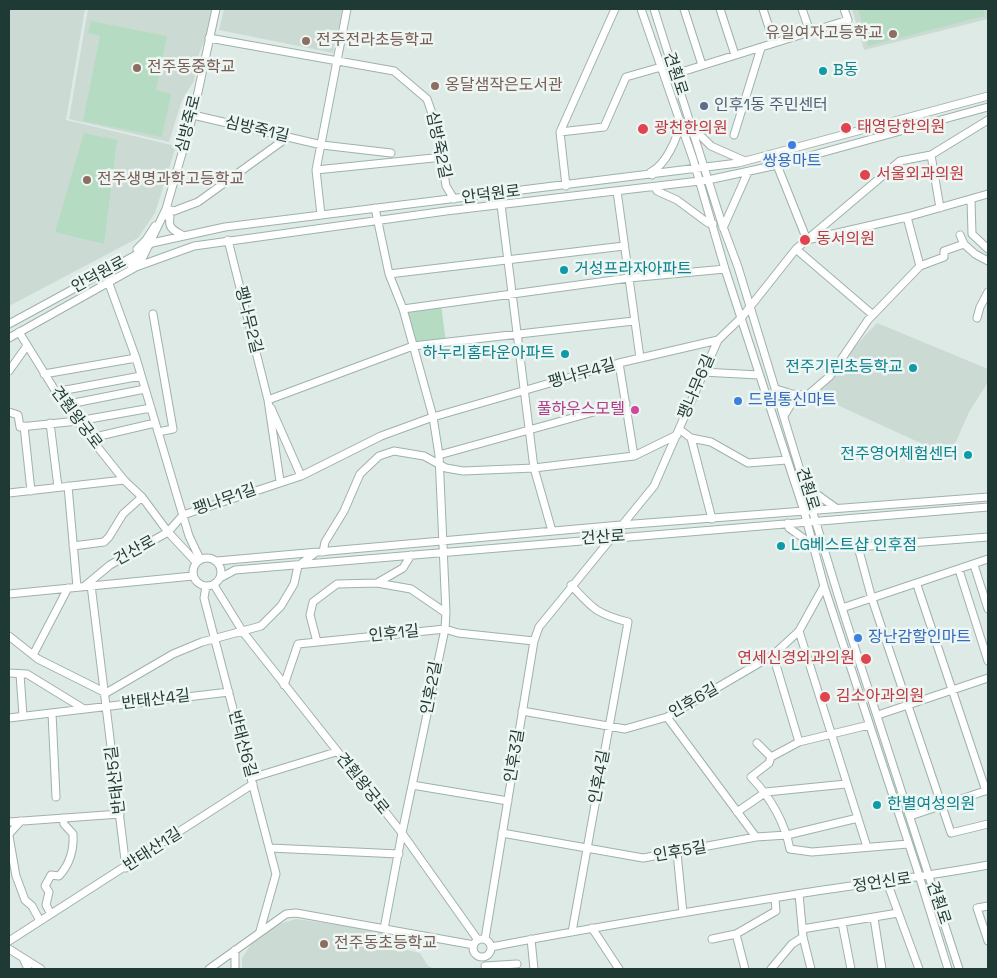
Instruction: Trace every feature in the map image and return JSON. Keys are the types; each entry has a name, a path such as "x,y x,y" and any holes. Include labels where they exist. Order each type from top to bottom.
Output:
{"street":[{"name":"심방죽로","path":"159,224 165,212 193,115 216,9"},
{"path":"321,215 316,170 347,9"},
{"path":"566,186 560,132 615,9"},
{"name":"견훤로","path":"641,9 696,169 725,269 804,511 824,586 920,877 948,969"},
{"name":"견훤로","path":"654,9 776,389 842,608 959,969"},
{"path":"684,9 702,65"},
{"path":"720,9 735,55"},
{"path":"763,9 774,43"},
{"path":"802,9 810,32"},
{"path":"675,74 848,20 844,9"},
{"name":"심방죽2길","path":"209,38 394,72 428,99 443,157 446,186 454,199"},
{"path":"734,135 761,48"},
{"name":"견훤로","path":"560,132 604,127 626,77 661,67"},
{"name":"안덕원로","path":"9,324 134,256 152,243 182,235 224,227 566,186 745,161 988,96"},
{"name":"안덕원로","path":"9,338 108,281 177,251 228,240 376,220 708,180 777,165 988,107"},
{"name":"심방죽1길","path":"193,115 322,145 391,153"},
{"path":"652,175 651,172 657,169 663,161 677,136 680,121"},
{"path":"940,208 931,155 988,121"},
{"path":"693,133 697,132 711,146 745,161"},
{"path":"165,212 174,212 198,202 288,137"},
{"name":"팽나무6길","path":"621,525 654,486 702,372 718,340 742,317 796,250 807,240 900,161 931,155"},
{"path":"316,170 443,157"},
{"path":"777,165 807,240 907,217 988,194"},
{"path":"723,228 748,172"},
{"path":"655,187 657,191 677,200 708,223 713,224"},
{"path":"618,191 640,358"},
{"path":"971,200 972,234 988,249"},
{"name":"팽나무4길","path":"501,205 534,468 552,532"},
{"name":"인후2길","path":"375,208 376,220 389,274 403,309 434,417 439,455 446,613 446,629 402,833 384,928"},
{"path":"165,212 170,217 169,223 172,230 182,235"},
{"path":"907,217 920,266"},
{"path":"122,274 127,268 142,259 152,243 159,224"},
{"path":"134,256 133,252 146,240 155,225 159,224"},
{"path":"960,235 964,244 975,254 988,261"},
{"name":"팽나무2길","path":"228,240 268,400 280,481"},
{"path":"776,389 794,397 808,395 830,376 873,315 920,266 944,257 944,251 948,248 964,244"},
{"path":"389,274 624,246"},
{"path":"796,250 873,315"},
{"path":"403,309 629,278 725,269"},
{"name":"팽나무1길","path":"108,281 136,358 183,515 280,481 302,476"},
{"path":"977,318 980,307 988,292"},
{"path":"153,314 173,429 158,432"},
{"path":"268,400 365,366 413,346 634,321"},
{"name":"견훤왕궁로","path":"19,332 26,347 64,404 124,480 142,497 168,532 198,560"},
{"name":"팽나무6길","path":"640,358 718,340"},
{"path":"9,370 26,347"},
{"path":"44,374 136,358"},
{"name":"팽나무4길","path":"302,476 381,436 434,417 640,358"},
{"path":"9,636 33,655 106,693 173,654 202,642 261,626 281,606 294,584 298,566 319,552 344,510 360,474 379,456 394,451 403,451 424,456 439,464 463,471 534,468 634,456 619,363"},
{"path":"702,372 760,375"},
{"path":"55,392 141,376"},
{"path":"64,404 145,389"},
{"path":"784,416 794,397"},
{"name":"팽나무2길","path":"268,400 302,476"},
{"path":"439,455 530,428 626,403"},
{"path":"9,412 18,414 20,427 78,421 151,408"},
{"path":"50,423 58,487"},
{"path":"91,438 156,423"},
{"path":"24,426 31,491"},
{"path":"678,432 691,438 712,520"},
{"name":"팽나무6길","path":"634,456 678,432"},
{"name":"견훤로","path":"691,438 711,442 748,463 787,460"},
{"path":"9,494 124,480"},
{"path":"68,486 77,587"},
{"path":"808,493 815,493 836,509"},
{"path":"73,546 104,542 123,514 142,497"},
{"name":"건산로","path":"198,560 209,557 217,561 621,525 712,520 813,510 988,497"},
{"name":"건산로","path":"210,586 235,570 988,507"},
{"path":"183,515 198,560 193,569 193,576 198,583 210,586"},
{"name":"건산로","path":"88,585 110,565 168,532 183,515"},
{"path":"788,523 789,528 806,540 812,540"},
{"name":"인후3길","path":"479,941 508,801 534,641 539,627 621,525"},
{"path":"988,537 858,547 872,599 890,647 951,833 988,824"},
{"path":"377,583 402,568 411,555"},
{"path":"842,608 917,585 988,559"},
{"path":"217,561 221,569 220,578"},
{"path":"974,565 988,609"},
{"path":"958,570 988,661"},
{"name":"건산로","path":"9,594 193,576"},
{"path":"317,642 310,615 313,602 337,584 377,583 411,589 446,613"},
{"name":"반태산5길","path":"88,585 106,693 126,868"},
{"name":"인후4길","path":"571,585 592,609 605,616 628,622 572,932"},
{"path":"910,816 987,790 917,585"},
{"name":"견훤왕궁로","path":"210,586 243,632 336,752 402,833 479,941"},
{"name":"반태산6길","path":"210,586 204,598 276,874 260,931"},
{"name":"인후6길","path":"522,711 626,729 667,717 773,655 800,631 824,586"},
{"path":"33,655 68,588"},
{"name":"인후1길","path":"284,685 298,644 446,629 458,634 534,641"},
{"path":"800,631 867,847"},
{"path":"773,655 799,742"},
{"path":"9,673 24,674 84,709"},
{"path":"22,716 24,674"},
{"path":"878,715 988,678"},
{"name":"반태산4길","path":"9,718 229,692"},
{"path":"52,712 56,797"},
{"path":"667,717 756,837"},
{"path":"869,724 799,742 771,757 769,763 751,776 766,792 786,827 790,849 812,852 908,844"},
{"path":"757,743 771,757"},
{"name":"반태산1길","path":"9,941 126,868 252,781 336,752"},
{"path":"737,812 766,792 846,784"},
{"path":"412,785 508,801"},
{"path":"9,822 120,814"},
{"path":"51,914 46,905 49,892 45,886 51,875 59,876 66,868 74,849 73,834 64,824 63,818"},
{"name":"인후5길","path":"502,833 643,858 756,837 787,835 858,818"},
{"path":"21,821 9,835 16,876 25,900 32,906 40,921"},
{"path":"270,848 398,854"},
{"path":"677,853 683,913"},
{"name":"정언신로","path":"492,947 592,928 799,894 929,876 988,865"},
{"path":"887,882 919,969"},
{"path":"799,894 803,938 811,969"},
{"path":"712,938 736,934 776,911 775,898"},
{"path":"988,906 977,908 988,941"},
{"path":"209,969 286,914 296,913 384,928 479,941 492,947 490,953 484,957"},
{"path":"802,929 898,913"},
{"path":"874,918 882,969"},
{"path":"842,923 851,969"},
{"path":"592,928 619,969"},
{"path":"736,934 745,969"},
{"path":"771,969 792,944 803,938"},
{"path":"531,939 534,969"},
{"path":"479,941 475,954 484,957"},
{"path":"9,949 41,969"},
{"path":"235,950 235,969"},
{"path":"484,957 485,968 517,964"},
{"path":"23,958 28,969"}],"shaded area":[{"name":"전주생명과학고등학교","path":"9,9 85,9 66,120 176,146 155,213 138,238 9,306"},
{"name":"전주동중학교","path":"88,9 213,9 210,27 199,54 194,81 182,100 169,142 69,119"},
{"name":"전주전라초등학교","path":"224,9 343,9 333,53 219,30"},
{"name":"유일여자고등학교","path":"852,9 988,9 988,19 864,50"},
{"path":"877,323 988,369 988,382 969,412 954,446 927,446 811,393"},
{"name":"전주동초등학교","path":"296,919 400,934 398,948 420,953 428,966 435,969 242,969 242,958 253,941 273,926"}],"green space":[{"name":"유일여자고등학교","path":"858,9 983,9 985,16 868,46"},
{"path":"91,21 167,36 156,90 171,94 162,137 83,121 100,36 88,33"},
{"path":"84,133 117,140 104,244 55,232"},
{"path":"441,304 446,343 413,345 403,309"}],"place":[{"name":"유일여자고등학교","path":"893,34"},
{"name":"전주전라초등학교","path":"306,41"},
{"name":"전주동중학교","path":"137,68"},
{"name":"B동","path":"823,71"},
{"name":"옹달샘작은도서관","path":"435,86"},
{"name":"인후1동 주민센터","path":"704,106"},
{"name":"태영당한의원","path":"846,128"},
{"name":"광천한의원","path":"643,129"},
{"name":"쌍용마트","path":"792,145"},
{"name":"서울외과의원","path":"865,175"},
{"name":"전주생명과학고등학교","path":"87,180"},
{"name":"동서의원","path":"805,240"},
{"name":"거성프라자아파트","path":"564,270"},
{"name":"하누리홈타운아파트","path":"565,354"},
{"name":"전주기린초등학교","path":"913,368"},
{"name":"드림통신마트","path":"738,401"},
{"name":"풀하우스모텔","path":"635,410"},
{"name":"전주영어체험센터","path":"968,455"},
{"name":"LG베스트샵 인후점","path":"781,546"},
{"name":"장난감할인마트","path":"858,638"},
{"name":"연세신경외과의원","path":"866,659"},
{"name":"김소아과의원","path":"825,697"},
{"name":"한별여성의원","path":"877,805"},
{"name":"전주동초등학교","path":"324,944"}]}
